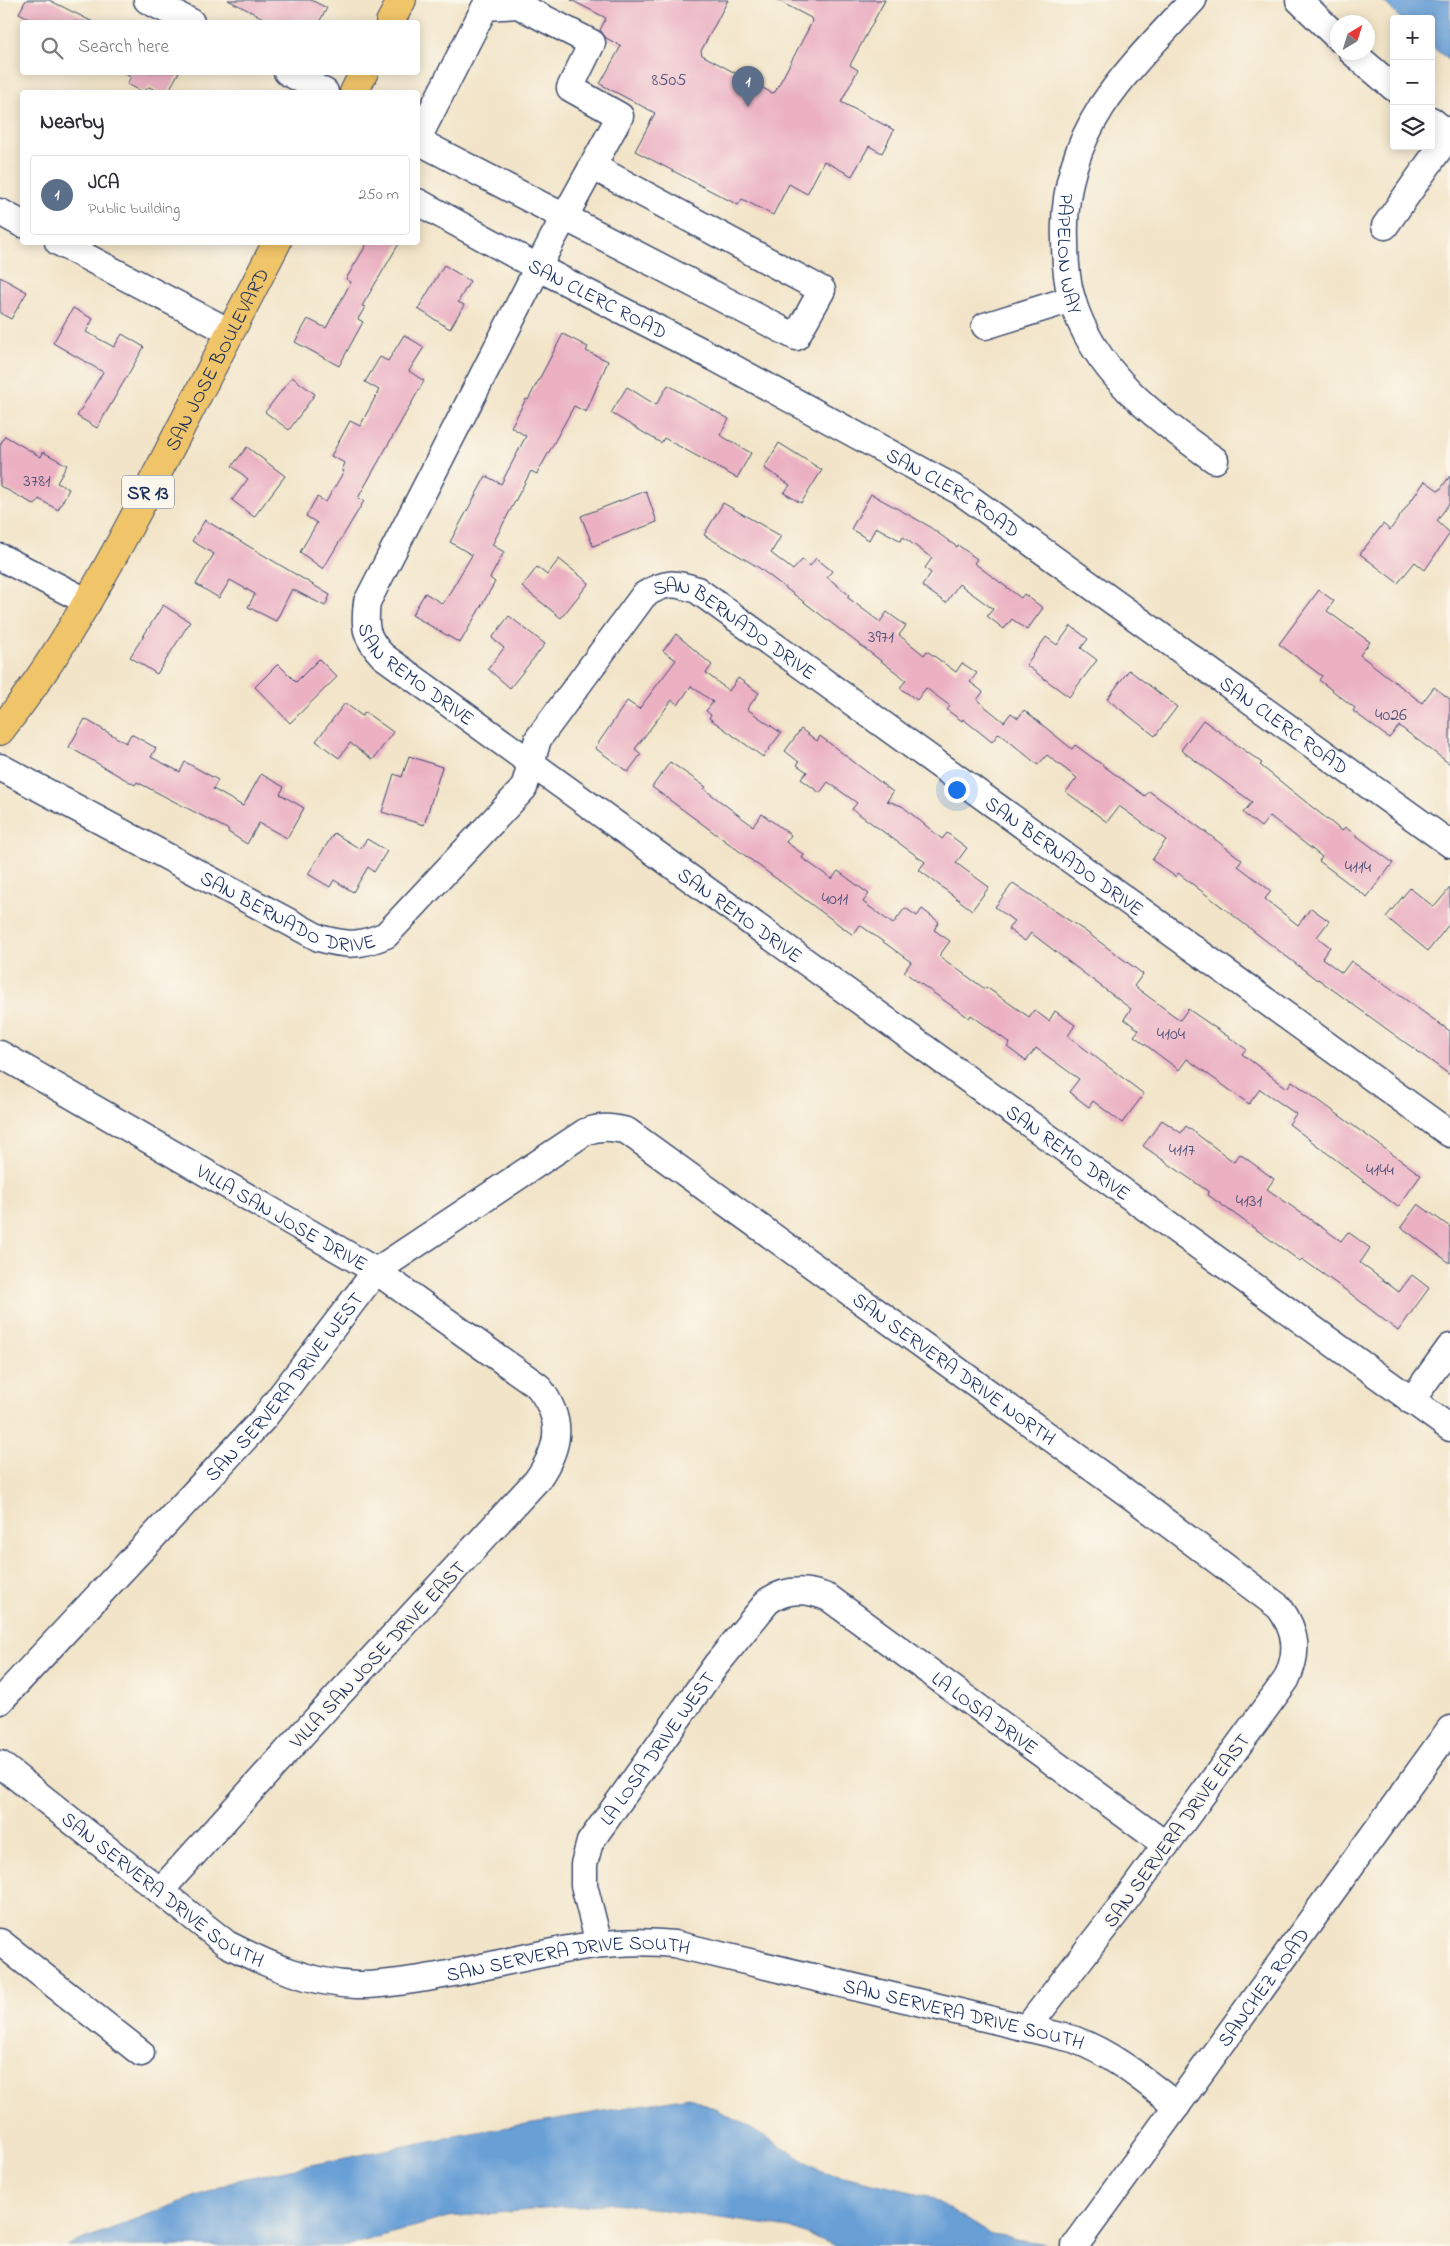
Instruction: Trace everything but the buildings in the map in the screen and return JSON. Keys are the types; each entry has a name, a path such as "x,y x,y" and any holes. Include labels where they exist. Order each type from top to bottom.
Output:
{"main road":[{"path":"391,20 402,0"},
{"path":"355,90 362,75"},
{"name":"SAN JOSE BOULEVARD","path":"0,731 30,693 88,602 118,549 275,245"}],"street":[{"path":"147,0 187,20"},
{"name":"PAPELON WAY","path":"1193,0 1102,106 1077,155 1067,192 1064,216 1066,262 1072,299 1094,346 1133,396 1179,435 1215,460"},
{"path":"1299,0 1330,30"},
{"name":"SAN REMO DRIVE","path":"420,135 484,8 518,5 592,43 570,88 620,116 592,166 367,602 365,622 370,643 383,656 1450,1428"},
{"path":"1361,60 1390,85"},
{"path":"293,75 321,90"},
{"path":"1385,226 1444,130"},
{"path":"420,140 796,337 822,290 592,166"},
{"name":"SAN CLERC ROAD","path":"420,203 539,268 715,358 961,492 1450,844"},
{"path":"0,212 20,223"},
{"path":"64,245 230,332"},
{"path":"985,326 1072,299"},
{"path":"0,557 88,602"},
{"name":"SAN BERNADO DRIVE","path":"0,767 319,938 343,945 366,943 386,935 524,788 538,739 644,596 660,586 680,584 697,590 1450,1134"},
{"name":"VILLA SAN JOSE DRIVE","path":"0,1054 376,1270 538,1386 550,1402"},
{"name":"SAN SERVERA DRIVE WEST","path":"0,1701 263,1419 376,1270 585,1132 610,1127"},
{"name":"SAN SERVERA DRIVE NORTH","path":"610,1127 627,1131 924,1348 1131,1496 1279,1607 1290,1621"},
{"path":"1411,1400 1450,1347"},
{"name":"VILLA SAN JOSE DRIVE EAST","path":"160,1892 313,1722 537,1480 552,1456 557,1432 550,1402"},
{"name":"LA LOSA DRIVE","path":"801,1590 812,1591 829,1598 1166,1845"},
{"name":"LA LOSA DRIVE WEST","path":"599,1944 584,1885 584,1864 596,1832 716,1665 768,1601 777,1595 801,1590"},
{"name":"SAN SERVERA DRIVE EAST","path":"1027,2028 1166,1845 1286,1680 1296,1646 1290,1621"},
{"name":"SANCHEZ ROAD","path":"1075,2246 1450,1729"},
{"name":"SAN SERVERA DRIVE SOUTH","path":"0,1764 227,1944 261,1962 308,1978 356,1985 443,1976 556,1950 599,1944 626,1941 674,1944 1073,2039 1092,2046 1118,2061 1177,2106"},
{"path":"0,1942 141,2053"}],"water":[{"path":"1382,0 1450,0 1450,61 1435,49 1435,15 1397,15"},
{"path":"689,2097 740,2121 821,2171 929,2196 992,2235 1059,2246 837,2246 790,2228 615,2203 448,2217 347,2246 66,2246 241,2179 460,2135"}],"place":[{"name":"JCA","path":"748,107"}]}
